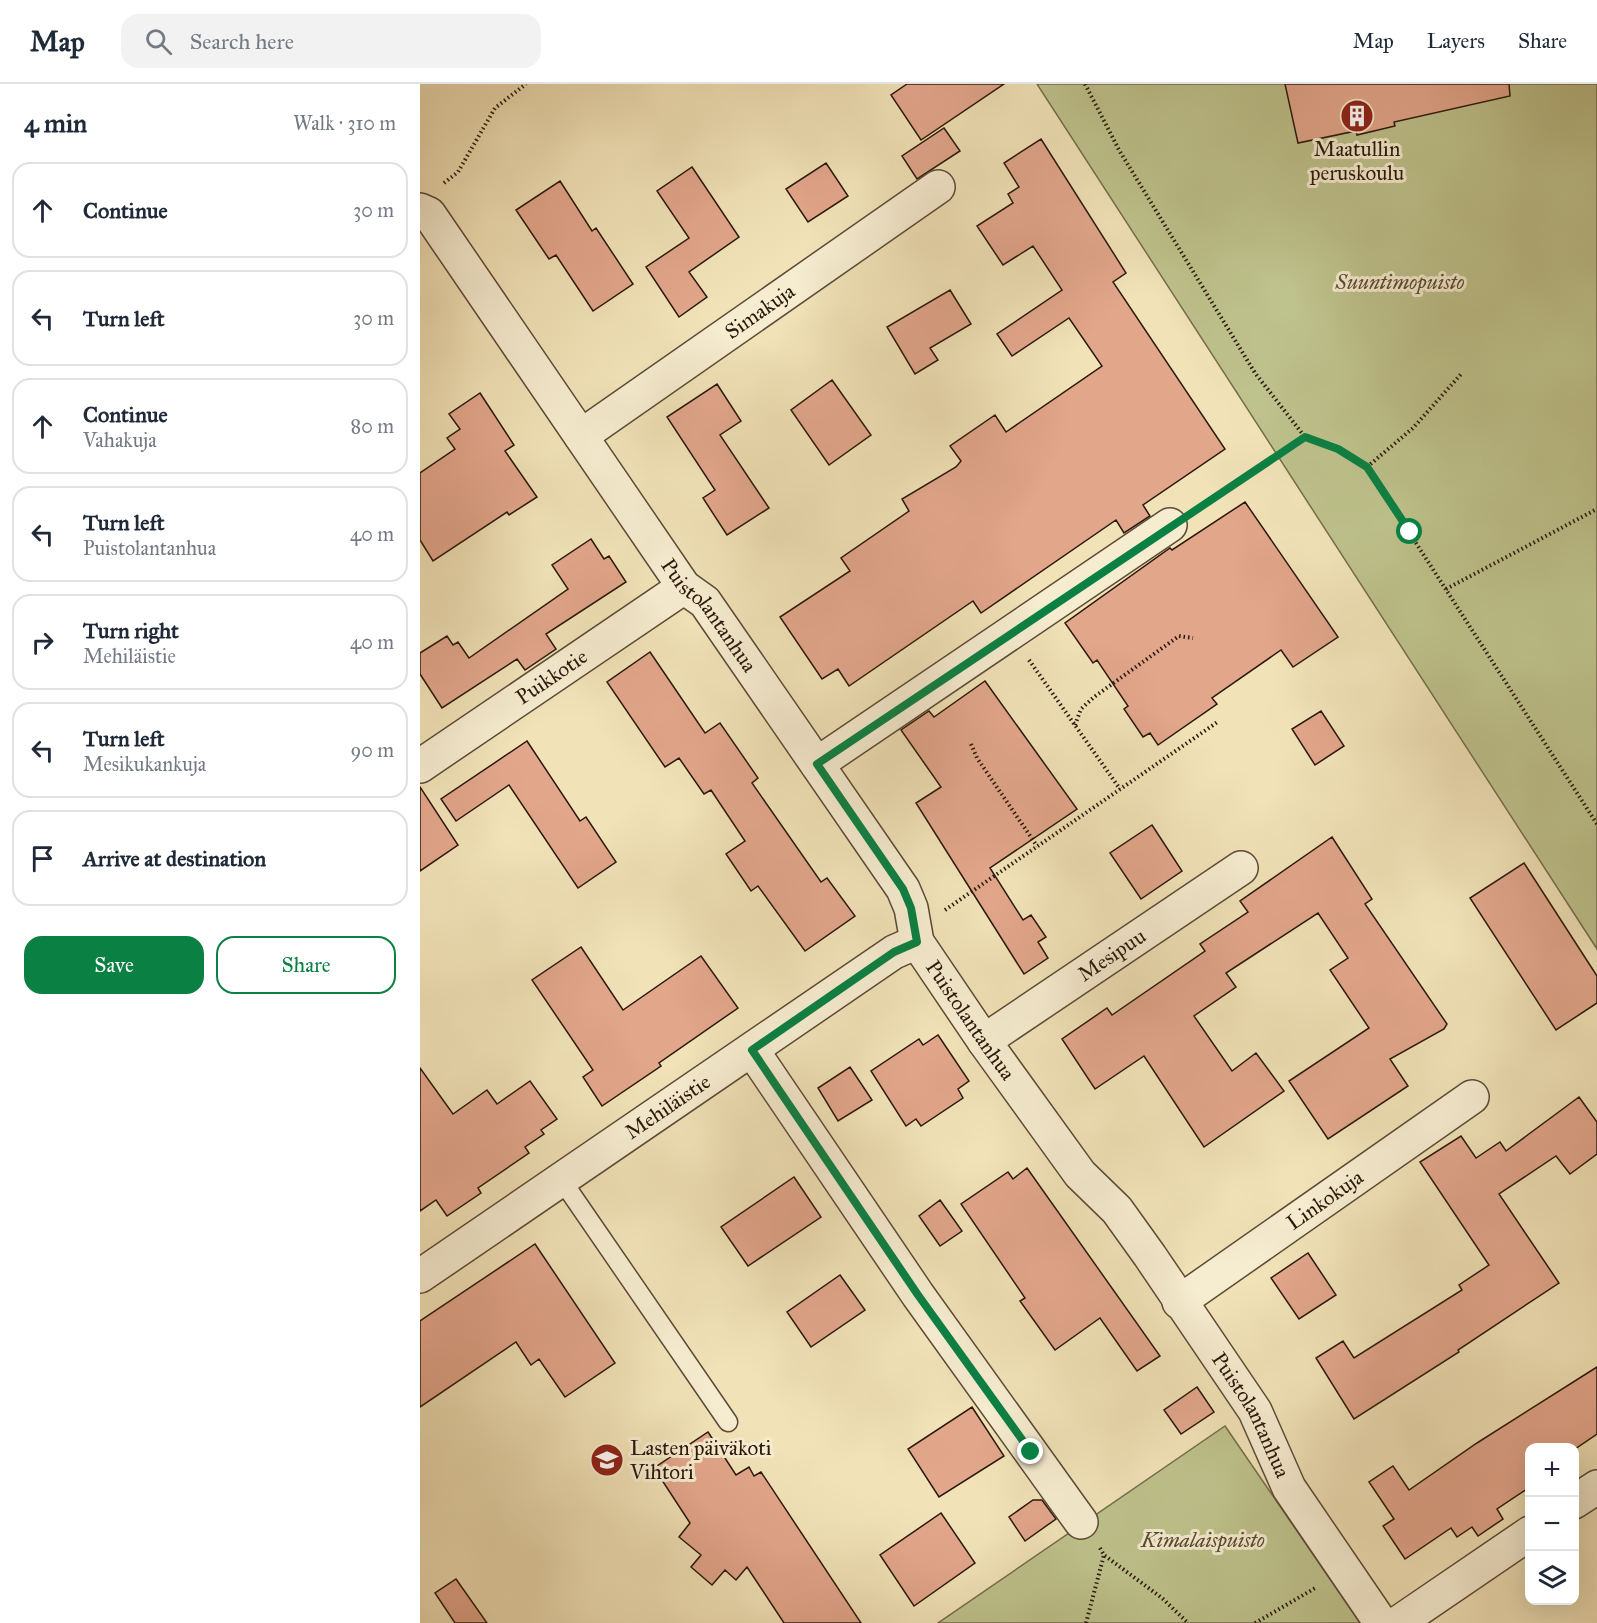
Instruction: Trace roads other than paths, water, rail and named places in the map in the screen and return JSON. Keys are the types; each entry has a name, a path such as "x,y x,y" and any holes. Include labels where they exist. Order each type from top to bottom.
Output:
{"street":[{"name":"Simakuja","path":"581,436 938,187"},
{"name":"Puistolantanhua","path":"420,210 429,214 684,587 705,602 903,889 911,908 917,942 984,1041 1080,1174 1116,1210 1255,1412 1289,1488 1344,1572 1381,1623"},
{"path":"817,764 1170,525"},
{"name":"Puikkotie","path":"420,766 684,587"},
{"name":"Mesipuu","path":"984,1041 1241,868"},
{"name":"Mehiläistie","path":"420,1276 894,952 917,942"},
{"path":"752,1050 918,1295 1081,1522"},
{"name":"Linkokuja","path":"1179,1302 1472,1097"},
{"path":"1579,1499 1597,1487"},
{"path":"1398,1623 1525,1536"}],"lane":[{"path":"561,1179 728,1422"}],"place":[{"name":"Maatullin peruskoulu","path":"1357,116"},
{"name":"Lasten päiväkoti Vihtori","path":"607,1460"}],"park label":[{"name":"Suuntimopuisto","path":"1400,282"},
{"name":"Kimalaispuisto","path":"1203,1540"}]}
